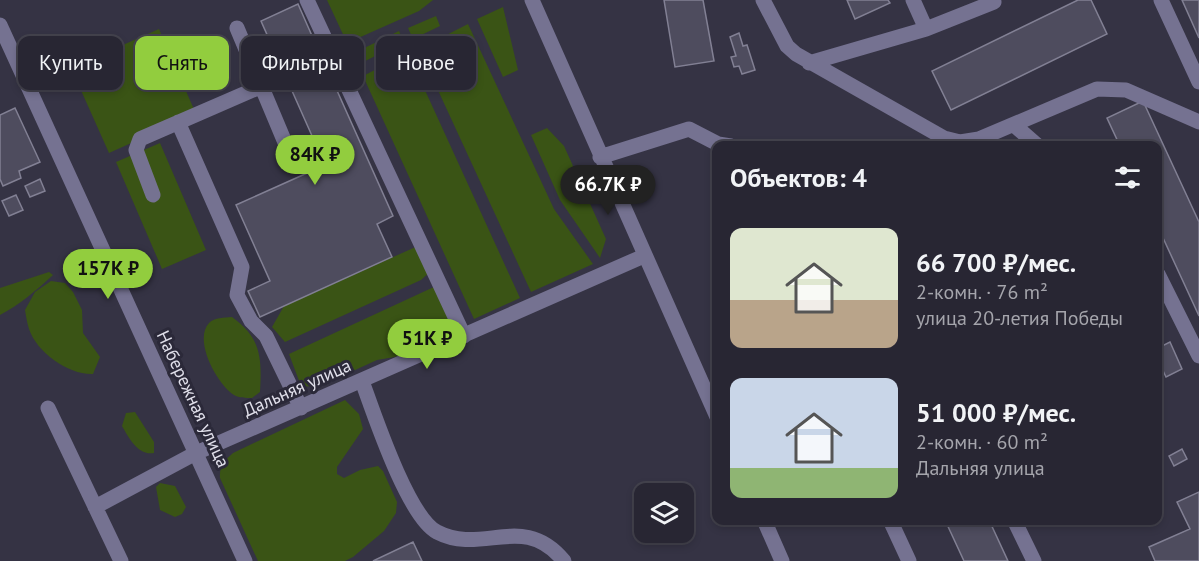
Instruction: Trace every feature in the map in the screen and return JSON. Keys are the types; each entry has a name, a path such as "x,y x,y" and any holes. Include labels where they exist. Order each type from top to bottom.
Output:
{"street":[{"path":"307,0 464,336"},
{"path":"532,0 712,406"},
{"path":"763,0 787,46 809,63 944,141"},
{"path":"913,0 926,29"},
{"path":"809,63 926,29 994,3 993,0"},
{"path":"1161,0 1199,82"},
{"name":"Набережная улица","path":"0,25 245,561"},
{"path":"237,28 241,37"},
{"path":"966,141 979,139 1014,125 1080,94 1113,88 1145,97 1199,122"},
{"path":"153,195 135,150 140,139 253,90"},
{"path":"264,90 290,152"},
{"path":"178,122 242,267 237,295 250,321 266,336 301,408"},
{"path":"1014,125 1032,141"},
{"path":"600,157 689,129 714,141"},
{"name":"Дальняя улица","path":"95,507 196,453 644,256"},
{"path":"1162,282 1199,356"},
{"path":"362,381 414,506 435,531 464,541 521,534 551,546 564,561"},
{"path":"48,408 121,561"},
{"path":"766,525 782,561"},
{"path":"892,525 909,561"},
{"path":"1016,525 1034,561"}],"green space":[{"path":"327,0 433,0 419,11 363,36 344,36"},
{"path":"503,7 518,70 503,77 477,19"},
{"path":"436,16 440,26 419,36 412,36 408,28"},
{"path":"468,24 474,36 444,36"},
{"path":"159,29 162,36 143,36"},
{"path":"399,31 401,36 389,36"},
{"path":"135,40 135,90 186,90 196,114 109,153 81,90 123,90 123,45"},
{"path":"476,41 554,209 593,264 531,292 438,90 476,90"},
{"path":"376,42 376,56 364,62 364,48"},
{"path":"376,69 376,90 425,90 520,298 474,319 364,75"},
{"path":"547,128 564,146 606,239 600,258 560,200 531,135"},
{"path":"160,143 206,250 162,269 116,162"},
{"path":"420,245 432,270 421,280 285,342 272,327 284,306"},
{"path":"49,272 53,275 41,286 0,315 0,288"},
{"path":"51,281 65,283 73,292 82,310 83,333 100,357 93,374 64,367 46,354 33,338 25,310 35,292"},
{"path":"436,286 457,334 419,340 406,355 377,360 318,387 301,386 289,354"},
{"path":"232,317 249,333 258,349 261,368 260,392 252,398 238,397 227,389 214,372 205,350 205,331 209,323 217,319"},
{"path":"345,400 359,414 363,429 337,467 337,474 344,478 360,470 378,466 383,471 397,502 396,513 384,531 345,561 258,561 220,478 223,464 233,453"},
{"path":"135,412 154,442 154,453 143,452 139,449 122,426 126,413"},
{"path":"160,483 175,486 186,507 182,514 175,517 160,510 156,487"}],"building":[{"path":"664,0 703,0 714,61 675,67"},
{"path":"847,0 888,0 890,3 855,19"},
{"path":"1078,0 1091,0 1107,34 951,110 932,71"},
{"path":"1182,0 1199,0 1199,38"},
{"path":"298,4 312,36 268,36 261,21"},
{"path":"739,33 743,46 747,45 755,70 742,74 739,66 734,67 731,57 736,56 730,37"},
{"path":"292,90 337,90 393,216 377,224 392,257 260,317 248,291 270,281 236,205 325,165"},
{"path":"1143,101 1162,141 1118,141 1107,118"},
{"path":"15,108 40,162 19,171 21,178 3,186 0,179 0,115"},
{"path":"1162,142 1199,222 1199,316 1162,236"},
{"path":"40,179 45,191 30,197 25,186"},
{"path":"16,195 23,210 9,216 2,201"},
{"path":"1170,342 1182,369 1166,377 1162,368 1162,346"},
{"path":"1182,449 1187,459 1174,466 1169,456"},
{"path":"1199,492 1199,561 1155,561 1149,547 1190,529 1177,502"},
{"path":"947,525 991,525 1008,561 964,561"},
{"path":"413,542 422,561 373,561"}]}
